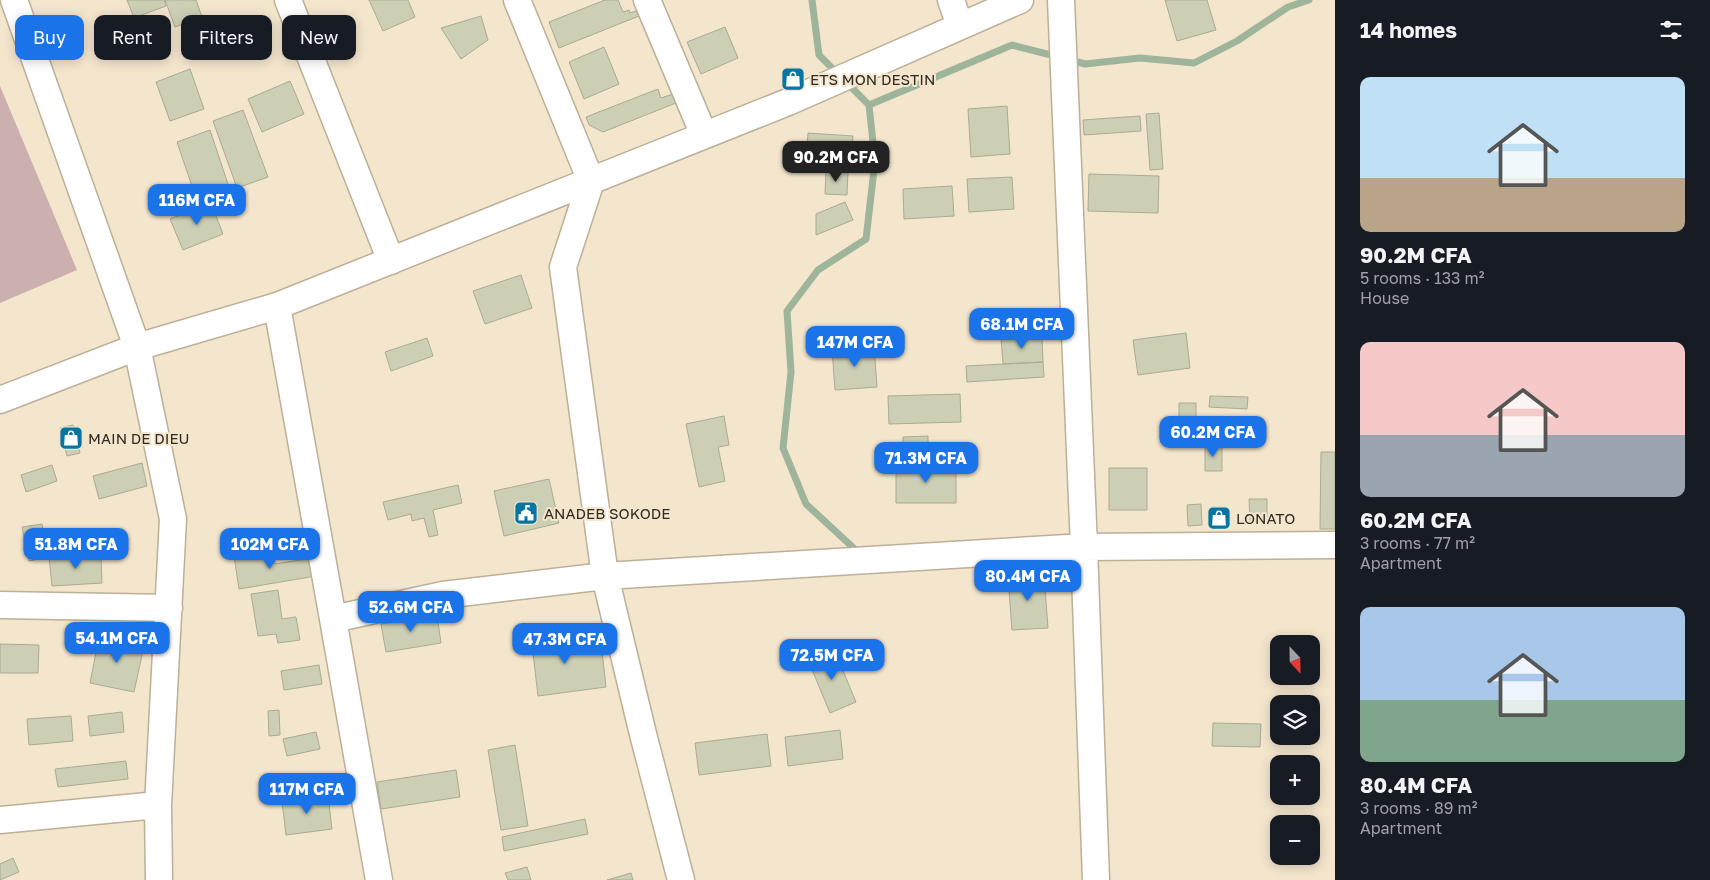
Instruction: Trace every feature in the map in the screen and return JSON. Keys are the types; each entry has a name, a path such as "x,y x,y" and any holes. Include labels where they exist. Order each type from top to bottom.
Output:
{"street":[{"path":"14,0 137,347 173,519 158,805 158,880"},
{"path":"288,0 391,261"},
{"path":"517,0 591,181 564,266 604,576 681,880"},
{"path":"647,0 704,135"},
{"path":"951,0 960,26"},
{"path":"0,400 137,347 277,306 843,78 1020,0"},
{"path":"1061,0 1096,880"},
{"path":"277,306 380,880"},
{"path":"333,619 443,595 604,576 1084,547 1335,545"},
{"path":"0,606 169,608"},
{"path":"0,820 158,805"}],"shaded area":[{"path":"0,86 77,270 0,303"}],"building":[{"path":"127,0 164,0 166,6 142,15 133,15"},
{"path":"165,0 196,0 201,15 181,15 181,25 175,27"},
{"path":"369,0 408,0 415,17 383,31"},
{"path":"605,0 618,0 623,12 629,10 630,13 636,11 639,16 559,48 549,22"},
{"path":"1165,0 1207,0 1216,30 1177,41"},
{"path":"481,16 488,40 461,59 441,28"},
{"path":"725,27 738,58 701,74 687,42"},
{"path":"604,47 619,84 584,99 569,62"},
{"path":"190,69 204,109 170,121 156,82"},
{"path":"290,81 304,114 262,132 248,99"},
{"path":"658,89 661,98 673,94 676,103 603,132 589,125 586,117"},
{"path":"1007,106 1010,154 971,157 968,109"},
{"path":"243,110 268,177 237,188 213,121"},
{"path":"1159,113 1163,169 1150,170 1146,114"},
{"path":"1140,116 1141,131 1084,135 1083,120"},
{"path":"210,130 230,190 197,201 177,142"},
{"path":"808,133 853,136 851,163 806,161"},
{"path":"826,171 848,172 847,195 825,194"},
{"path":"1089,174 1159,176 1158,213 1088,211"},
{"path":"1012,177 1014,209 969,212 967,179"},
{"path":"952,186 954,216 904,219 903,189"},
{"path":"845,202 853,220 816,235 816,214"},
{"path":"211,203 223,234 183,250 170,219"},
{"path":"521,275 532,308 485,324 473,291"},
{"path":"1186,333 1190,368 1138,375 1133,340"},
{"path":"1042,337 1043,362 1003,364 1001,339"},
{"path":"427,338 433,356 391,371 385,352"},
{"path":"874,346 877,387 835,390 832,349"},
{"path":"1043,362 1044,377 967,382 966,366"},
{"path":"960,394 961,422 889,424 888,396"},
{"path":"1210,396 1248,397 1247,409 1209,407"},
{"path":"1179,403 1196,403 1196,443 1179,443"},
{"path":"724,416 729,445 718,447 725,481 699,487 686,424"},
{"path":"1231,422 1244,422 1245,445 1232,445"},
{"path":"73,425 80,453 67,456 60,428"},
{"path":"928,436 928,454 903,454 903,437"},
{"path":"1205,445 1222,445 1222,471 1205,471"},
{"path":"1321,452 1335,452 1335,529 1320,529"},
{"path":"142,463 147,486 99,499 93,476"},
{"path":"52,465 57,481 26,492 21,475"},
{"path":"896,466 956,466 956,503 896,503"},
{"path":"1109,468 1147,468 1147,510 1109,510"},
{"path":"549,479 559,523 504,536 494,491"},
{"path":"458,485 462,503 433,510 438,535 429,537 424,518 412,521 411,514 388,520 383,502"},
{"path":"1249,499 1267,499 1267,521 1250,521"},
{"path":"1201,504 1202,525 1188,526 1187,505"},
{"path":"1214,514 1226,514 1226,526 1214,526"},
{"path":"42,524 49,557 29,561 22,527"},
{"path":"273,550 275,564 313,558 316,576 239,589 234,556"},
{"path":"101,556 102,583 52,586 49,557"},
{"path":"1044,573 1048,628 1012,630 1008,576"},
{"path":"278,590 282,619 296,617 300,640 278,643 276,634 258,636 251,594"},
{"path":"437,615 441,643 386,652 381,624"},
{"path":"576,630 578,654 602,651 606,687 538,696 531,636"},
{"path":"99,637 144,646 134,692 90,683"},
{"path":"0,644 39,645 38,673 0,673"},
{"path":"834,649 856,702 830,713 808,660"},
{"path":"319,665 322,684 284,690 281,671"},
{"path":"279,710 280,735 269,736 268,711"},
{"path":"122,712 124,732 90,736 88,716"},
{"path":"71,716 73,741 29,745 27,719"},
{"path":"1213,723 1261,724 1260,747 1212,746"},
{"path":"840,730 843,759 788,766 785,737"},
{"path":"316,732 320,749 287,756 283,739"},
{"path":"767,734 771,766 699,775 695,743"},
{"path":"515,745 528,826 501,830 488,750"},
{"path":"126,761 128,779 58,787 55,769"},
{"path":"456,770 460,797 381,809 377,782"},
{"path":"328,795 332,829 286,835 282,801"},
{"path":"585,819 588,834 504,851 502,837"},
{"path":"13,858 19,872 0,880 0,864"},
{"path":"527,867 531,880 508,880 505,873"},
{"path":"631,873 633,880 607,880"}],"waterway":[{"path":"812,0 819,55 838,74"},
{"path":"1070,60 1085,64 1140,58 1194,63 1237,41 1288,7 1309,0"},
{"path":"846,82 869,105 1012,45 1059,57"},
{"path":"859,553 806,504 783,448 791,372 787,311 818,270 866,239 875,161 869,105"}],"place":[{"name":"ETS MON DESTIN","path":"793,79"},
{"name":"MAIN DE DIEU","path":"71,438"},
{"name":"ANADEB SOKODE","path":"526,513"},
{"name":"LONATO","path":"1219,518"}]}
